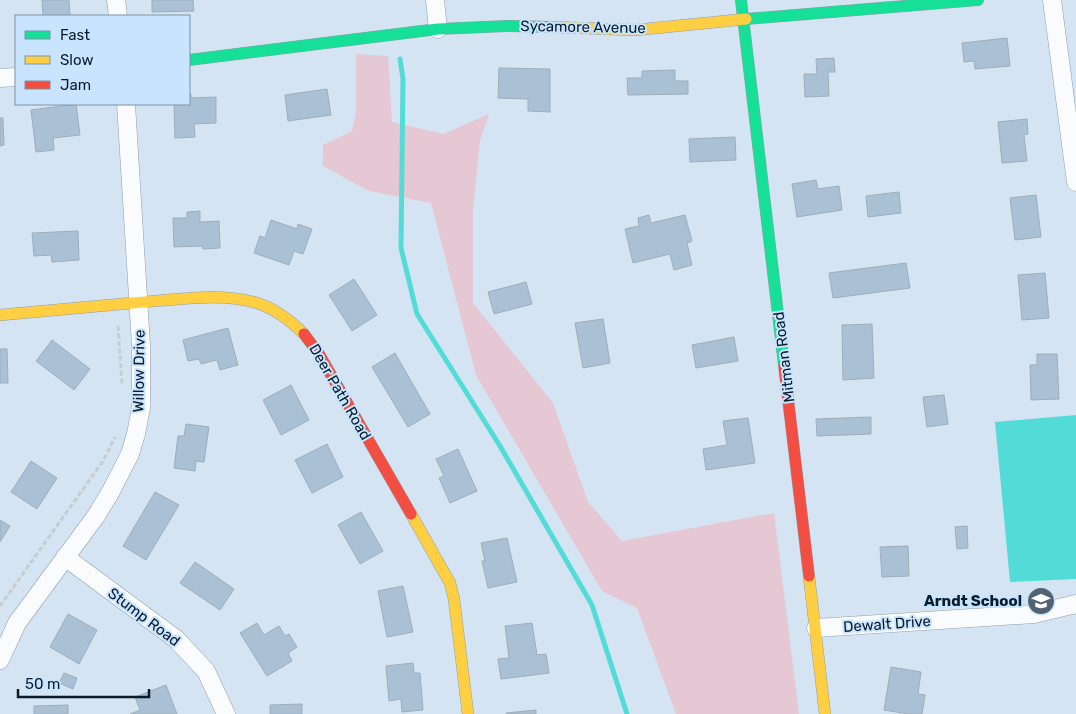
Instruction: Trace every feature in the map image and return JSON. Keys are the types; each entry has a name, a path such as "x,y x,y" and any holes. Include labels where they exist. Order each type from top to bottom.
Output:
{"street":[{"path":"116,0 118,15"},
{"path":"435,0 438,29"},
{"name":"Mitman Road","path":"741,0 825,714"},
{"name":"Sycamore Avenue","path":"190,60 438,29 507,26 636,30 744,19 978,0"},
{"path":"1052,0 1076,182"},
{"path":"0,78 15,77"},
{"name":"Willow Drive","path":"0,660 17,623 96,516 130,454 136,434 141,408 141,345 126,105"},
{"name":"Deer Path Road","path":"0,315 204,298 230,299 272,309 301,330 311,341 450,583 454,598 468,714"},
{"name":"Stump Road","path":"64,557 176,639 206,671 226,714"},
{"name":"Dewalt Drive","path":"816,628 1034,614 1076,604"}],"path":[{"path":"116,305 122,387"},
{"path":"0,606 103,461 117,433"}],"shaded area":[{"path":"356,54 388,56 392,122 443,134 489,114 480,141 473,209 473,303 553,403 588,502 622,541 774,513 799,714 676,714 637,608 602,591 476,375 431,203 369,191 323,166 323,145 352,131 356,112"},
{"path":"1076,415 1076,579 1010,582 995,422"}],"building":[{"path":"42,0 69,0 70,15 43,15"},
{"path":"152,0 193,0 194,11 152,12"},
{"path":"1007,38 1010,66 975,69 974,61 964,62 962,43"},
{"path":"834,58 835,72 828,72 829,96 805,97 804,74 817,74 816,59"},
{"path":"499,68 550,69 550,112 528,111 528,99 498,98"},
{"path":"675,70 675,81 688,81 688,94 628,95 627,78 642,78 642,71"},
{"path":"327,89 331,115 288,121 285,95"},
{"path":"190,94 191,98 216,97 216,123 194,124 195,137 175,138 174,105 190,105"},
{"path":"76,105 80,135 53,138 54,150 36,152 31,110"},
{"path":"0,118 3,118 4,145 0,146"},
{"path":"1027,119 1028,134 1024,135 1027,161 1002,163 998,122"},
{"path":"735,137 736,160 690,162 689,139"},
{"path":"816,180 818,189 839,186 842,210 797,217 792,184"},
{"path":"899,192 901,213 868,217 866,196"},
{"path":"1036,195 1041,237 1015,240 1010,198"},
{"path":"200,211 200,222 219,221 220,248 203,249 202,246 174,247 173,218 187,218 187,212"},
{"path":"649,215 651,223 685,215 692,241 687,243 692,265 674,270 670,254 633,263 625,229 639,226 638,218"},
{"path":"271,220 297,229 298,224 312,229 303,254 294,251 289,265 254,253 260,236 265,238"},
{"path":"78,231 79,260 52,262 51,255 34,256 32,233"},
{"path":"906,263 910,288 833,298 829,273"},
{"path":"1045,273 1049,318 1022,320 1018,275"},
{"path":"354,279 377,315 352,331 329,295"},
{"path":"526,282 532,304 494,314 488,292"},
{"path":"603,319 610,363 583,368 575,323"},
{"path":"872,324 874,378 843,380 842,325"},
{"path":"228,328 238,365 220,370 217,360 201,364 199,359 188,361 183,340"},
{"path":"734,337 738,361 696,368 692,345"},
{"path":"52,340 90,369 74,390 36,361"},
{"path":"0,349 7,349 8,383 0,383"},
{"path":"395,353 430,414 408,427 372,367"},
{"path":"1037,354 1057,354 1059,399 1031,400 1030,365 1037,365"},
{"path":"291,385 309,420 281,435 263,400"},
{"path":"944,395 948,424 927,427 923,397"},
{"path":"871,417 871,434 817,436 816,419"},
{"path":"748,418 755,463 706,470 703,449 727,445 723,421"},
{"path":"186,424 209,427 204,462 196,461 195,471 174,468 178,436 184,436"},
{"path":"327,444 343,477 312,493 295,460"},
{"path":"458,449 477,491 450,503 439,478 444,476 436,459"},
{"path":"31,461 57,478 37,509 11,492"},
{"path":"155,492 179,505 146,560 123,546"},
{"path":"361,512 383,551 360,564 338,525"},
{"path":"0,520 10,526 0,542"},
{"path":"967,526 968,548 957,549 955,527"},
{"path":"507,538 517,582 488,588 482,561 485,561 481,543"},
{"path":"908,546 909,576 882,577 880,547"},
{"path":"195,562 234,589 220,610 180,583"},
{"path":"403,586 413,632 387,637 378,591"},
{"path":"68,614 97,630 79,664 50,647"},
{"path":"257,623 264,635 279,626 285,636 289,634 297,647 288,653 292,661 267,676 240,633"},
{"path":"532,623 537,655 546,654 549,673 501,679 498,659 509,658 505,626"},
{"path":"413,663 414,673 420,673 423,710 402,712 401,699 389,701 386,666"},
{"path":"891,667 921,672 918,694 925,695 922,714 884,710"},
{"path":"64,673 77,678 73,689 59,683"},
{"path":"166,685 177,714 130,714 140,710 135,697"},
{"path":"302,704 302,714 270,714 270,705"},
{"path":"68,705 68,714 34,714 34,706"},
{"path":"536,710 536,714 506,714 506,713"}],"waterway":[{"path":"400,59 403,79 401,248 417,314 500,446 592,605 627,714"}],"traffic: fast":[{"path":"741,0 784,365"},
{"path":"746,19 978,0"},
{"path":"190,60 438,29 507,26 552,27"}],"traffic: slow":[{"path":"552,27 636,30 746,19"},
{"path":"0,315 211,297 257,303 277,312 304,334"},
{"path":"411,514 450,583 454,599 468,714"},
{"path":"809,576 825,714"}],"traffic: jam":[{"path":"304,334 319,354 411,514"},
{"path":"784,365 809,576"}],"place":[{"name":"Arndt School","path":"1041,601"}]}
